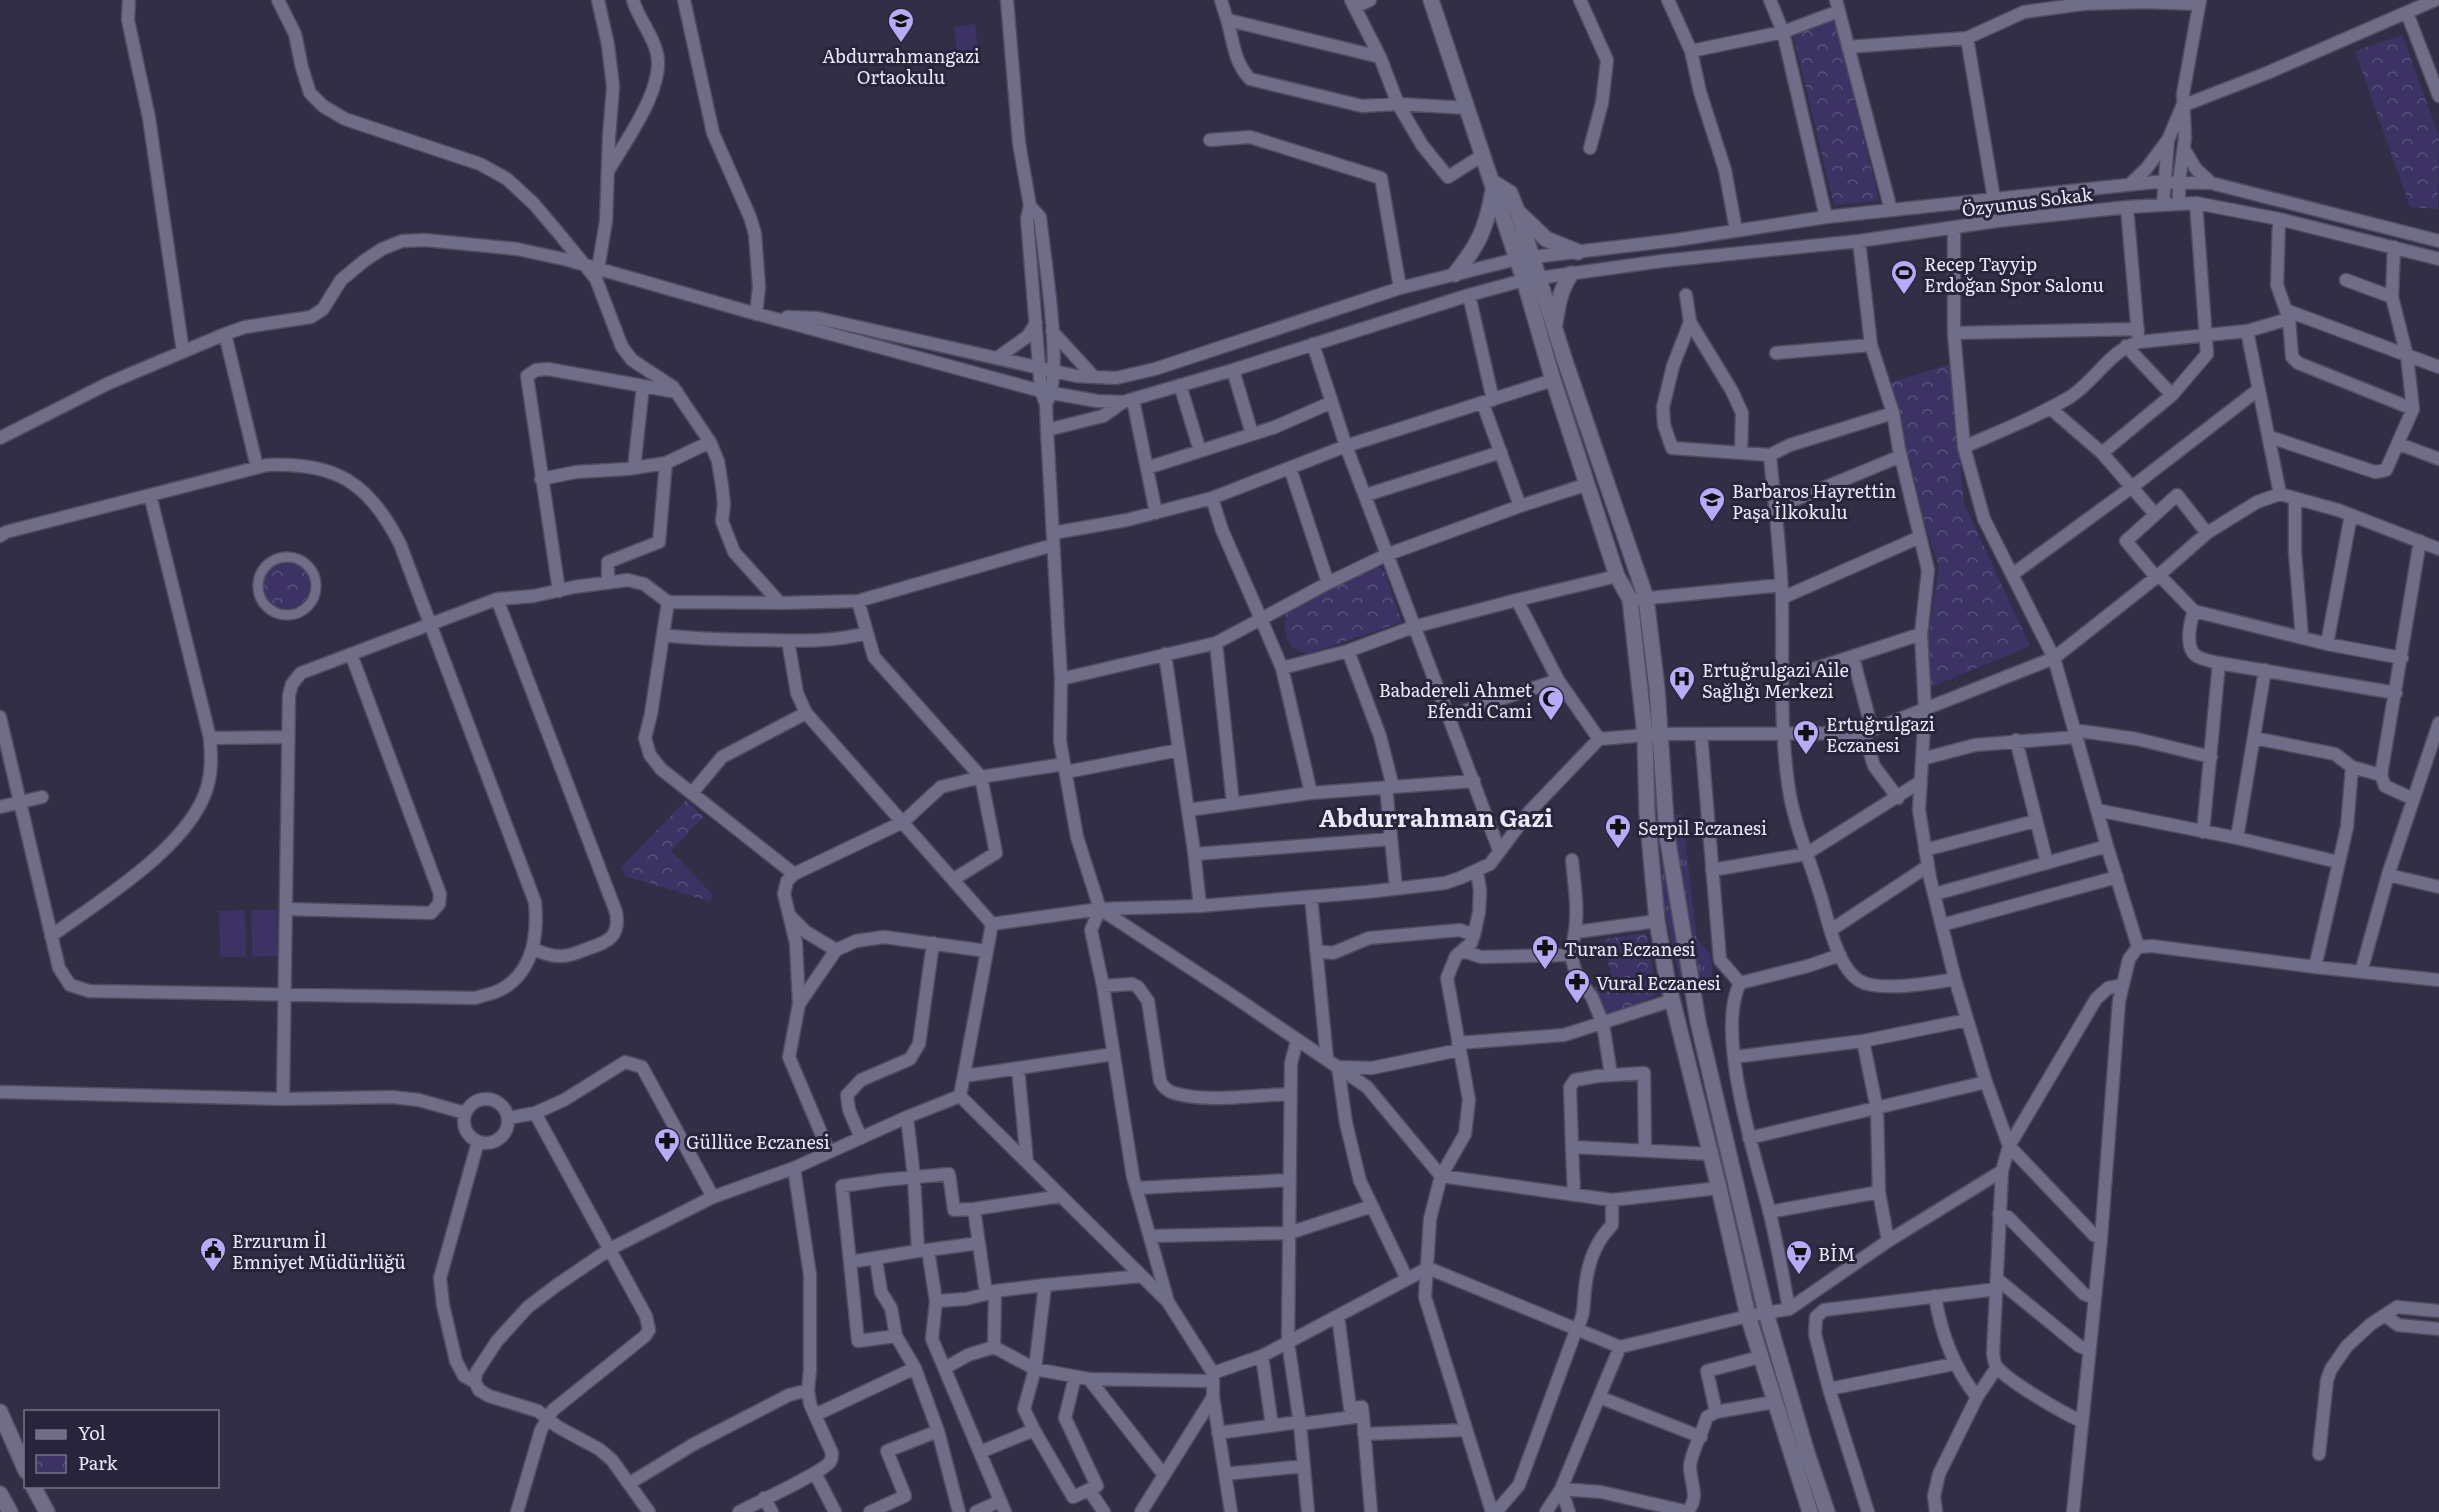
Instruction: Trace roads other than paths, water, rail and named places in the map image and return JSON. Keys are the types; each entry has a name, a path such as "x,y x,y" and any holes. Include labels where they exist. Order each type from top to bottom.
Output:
{"street":[{"path":"129,0 128,20 149,118 183,352"},
{"path":"278,0 295,34 310,93 323,106 345,119 480,164 507,179 534,204 584,265 597,274 760,315 1046,396 1128,401"},
{"path":"287,17 288,0"},
{"path":"598,0 608,45 613,87 606,221 597,274 622,346 632,360 673,387 710,442 718,461 722,486 724,504 722,521 734,552 780,603"},
{"path":"608,172 650,101 656,77 658,52 636,13 633,0"},
{"path":"684,0 712,133 750,217 755,234 760,315"},
{"path":"1007,0 1019,143 1030,206 1027,218 1036,323 1046,396 1061,679 1060,741 1077,837 1100,909 1327,1059 1367,1088 1441,1176 1612,1200 1719,1188"},
{"path":"1221,0 1240,69 1250,79 1362,106 1398,104 1467,108"},
{"path":"1370,0 1353,3 1380,57 1398,104 1422,145 1448,177 1483,155"},
{"path":"1431,0 1493,185 1525,259 1553,380 1617,576 1638,599"},
{"path":"1580,0 1607,60 1602,103 1590,148"},
{"path":"1668,0 1691,51 1700,92 1725,170 1736,230"},
{"path":"1770,0 1783,32 1826,217"},
{"path":"2182,107 2267,73 2412,7 2435,0"},
{"path":"1848,47 1967,38 2024,12 2082,4 2199,2 2182,107 2168,140 2146,169 2129,185"},
{"path":"1691,51 1783,32 1838,5 1891,210"},
{"path":"2412,7 2439,96"},
{"path":"1228,20 1380,57"},
{"path":"1967,38 1994,199"},
{"path":"2179,204 2179,182 2185,138 2182,107"},
{"path":"1210,140 1250,137 1381,178 1400,288"},
{"path":"2163,204 2168,140"},
{"path":"2184,149 2196,169 2211,183"},
{"path":"760,315 818,318 1076,376 1116,378 1155,369 1400,288 1525,259 1676,240 1826,217 2129,185 2165,182 2211,183 2439,241"},
{"path":"1493,185 1510,193 1518,213 1525,259"},
{"path":"1455,274 1475,249 1487,223 1493,185"},
{"path":"2102,453 2172,395 2207,354 2196,203"},
{"name":"Özyunus Sokak","path":"2138,947 2054,657 1984,519 1965,447 1954,333 1954,228 2127,207 2196,203 2279,219 2439,260"},
{"path":"1030,206 1040,217 1052,331 1054,371 1046,396"},
{"path":"2127,207 2139,342"},
{"path":"1518,213 1546,239 1578,252"},
{"path":"2279,219 2277,285 2289,315 2292,357 2298,363 2413,409"},
{"path":"1047,430 1103,416 1128,401 1469,295 1531,279 1662,261 1858,241 1954,228"},
{"path":"0,438 109,383 225,334 245,327 311,317 323,309 341,280 382,249 402,241 424,240 517,249 584,265"},
{"path":"1858,241 1871,345 1893,413 1901,456 1929,570 1921,634 1925,709 1919,810 1928,866 1955,979 1986,1082 2009,1146 2094,1235 2101,1239"},
{"path":"2270,437 2374,472 2386,470 2413,409 2407,356 2392,297 2394,247"},
{"path":"1555,329 1558,299 1571,274"},
{"path":"1531,279 1555,329 1638,599 1652,735 1698,1022 1766,1313 1807,1453 1827,1512"},
{"path":"2346,280 2392,297"},
{"path":"1469,295 1488,402 1501,452 1520,506"},
{"path":"1686,295 1690,322 1742,413 1741,453"},
{"path":"1965,447 2073,395 2126,346 2139,342 2247,331 2289,315 2439,367"},
{"path":"1690,322 1673,366 1663,407 1664,425 1672,448 1770,455 1790,446 1893,413"},
{"path":"997,358 1028,336 1036,323"},
{"path":"1954,333 2138,329"},
{"path":"1052,331 1094,377"},
{"path":"2247,331 2280,494"},
{"path":"225,334 257,467"},
{"path":"1313,344 1330,403 1499,850"},
{"path":"1776,353 1871,345"},
{"path":"2126,346 2172,395"},
{"path":"559,591 526,382 530,373 548,369 677,392"},
{"path":"1233,370 1252,434"},
{"path":"283,1099 289,695 301,673 497,599 534,596 628,580 644,584 668,602 858,601 1053,539 1212,498 1346,446 1553,380"},
{"path":"1180,385 1200,451"},
{"path":"634,468 643,386"},
{"path":"2013,574 2132,487 2259,389"},
{"path":"1128,401 1147,468 1156,513"},
{"path":"1147,468 1275,427 1330,403"},
{"path":"2050,408 2102,453 2155,514"},
{"path":"541,479 576,472 666,463 710,442"},
{"path":"2399,444 2439,459"},
{"path":"1366,495 1501,452"},
{"path":"1770,455 1782,598 1781,672 1790,793 1796,824 1831,930 1840,955 1855,977 1870,985 1955,979"},
{"path":"1775,508 1901,456"},
{"path":"608,583 608,562 659,542 666,463"},
{"path":"0,536 6,532 257,467 295,464 321,468 347,479 371,498 388,519 400,544 535,902 538,927 533,948 520,975 501,990 475,998 89,991 70,985 59,968 0,717"},
{"path":"1290,468 1329,583"},
{"path":"1061,679 1216,642 1386,555 1588,484"},
{"path":"992,924 1100,909 1200,906 1445,883 1477,872 1490,864 1530,811 1599,739 1652,735 1868,732 2054,657 2158,576 2207,533 2257,502 2280,494 2351,515 2439,549"},
{"path":"51,936 144,866 180,834 197,810 208,786 212,764 210,738 150,495"},
{"path":"2207,533 2177,495 2126,541 2194,611 2327,644 2402,658"},
{"path":"1212,498 1222,530 1282,668 1311,793"},
{"path":"2295,498 2295,552 2302,638"},
{"path":"2327,644 2351,515"},
{"path":"1782,598 1920,537"},
{"path":"2413,799 2385,786 2381,775 2420,541"},
{"path":"284,556 303,561 315,577 316,587 309,605 293,615 274,612 266,607 258,590 261,572 274,559 284,556"},
{"path":"1282,668 1348,651 1413,627 1617,576"},
{"path":"1638,599 1781,585"},
{"path":"497,599 618,920 612,937 607,942 571,955 549,955 533,948"},
{"path":"1517,600 1558,680 1599,739"},
{"path":"858,601 874,657 981,777 996,854 954,879"},
{"path":"668,602 651,714 645,738 650,755 661,769 794,874"},
{"path":"2194,611 2190,647 2197,656 2219,663 2396,693"},
{"path":"663,635 703,639 826,641 867,633"},
{"path":"1781,672 1806,671 1921,634"},
{"path":"788,641 798,693 806,713 992,924"},
{"path":"1216,642 1233,804"},
{"path":"1348,651 1380,736 1390,787 1391,839 1396,888"},
{"path":"286,909 431,913 439,904 440,894 351,654"},
{"path":"1165,654 1195,854 1200,906"},
{"path":"1853,657 1874,766 1898,798"},
{"path":"2203,832 2219,663"},
{"path":"2237,838 2265,670"},
{"path":"1449,716 1558,680"},
{"path":"692,793 722,757 806,713"},
{"path":"2361,972 2388,875 2439,723"},
{"path":"1701,734 1720,960 1740,983"},
{"path":"1922,759 1975,745 2075,734 2137,739 2211,757"},
{"path":"1652,735 1647,813 1657,921 1673,1000 1748,1316 1810,1512"},
{"path":"210,738 288,737"},
{"path":"2254,738 2336,754 2352,767 2381,775"},
{"path":"2016,740 2047,863"},
{"path":"830,1152 789,1057 799,1004 796,943 784,894 787,881 794,874 903,822 941,787 981,777 1065,768 1179,750"},
{"path":"2315,967 2347,827 2352,767"},
{"path":"1188,810 1311,793 1474,781"},
{"path":"1712,870 1806,854 1920,782"},
{"path":"0,807 42,797"},
{"path":"2097,810 2237,838 2338,862"},
{"path":"1925,850 2035,821"},
{"path":"1195,854 1391,839"},
{"path":"1935,894 2107,846"},
{"path":"1572,860 1577,913 1576,932 1570,952 1577,977 1592,997 1603,1024 1611,1076"},
{"path":"1831,930 1928,866"},
{"path":"1477,872 1480,890 1479,912 1474,935 1471,943 1452,961 1447,978 1469,1100 1465,1134 1441,1176 1430,1219 1425,1298 1494,1512 1519,1485 1576,1330 1584,1317 1586,1281 1594,1251 1601,1236 1612,1226 1612,1200"},
{"path":"2388,875 2439,887"},
{"path":"1942,925 2117,877"},
{"path":"1311,897 1327,1059"},
{"path":"1100,909 1091,930 1103,986 1136,1188 1168,1302"},
{"path":"790,916 813,937 836,950"},
{"path":"1576,932 1657,921"},
{"path":"960,1096 992,924"},
{"path":"1316,951 1333,953 1342,951 1369,938 1460,930 1474,935"},
{"path":"799,1004 836,950 856,941 884,937 987,951"},
{"path":"861,1138 849,1110 847,1095 861,1080 910,1059 919,1044 933,943"},
{"path":"2073,1512 2101,1239 2119,1001 2129,958 2138,947 2152,946 2439,980"},
{"path":"1463,951 1481,957 1563,955 1570,952"},
{"path":"1789,1308 1769,1212 1749,1138 1734,1057 1732,1038 1734,995 1740,983 1808,966 1840,955"},
{"path":"1103,986 1132,984 1144,994 1150,1011 1160,1082 1166,1090 1186,1095 1213,1097 1290,1094"},
{"path":"2081,1421 2050,1404 1997,1367 1993,1354 2002,1171 2009,1146 2099,995 2113,986 2123,985"},
{"path":"1338,1067 1372,1068 1459,1047 1564,1035 1673,1000"},
{"path":"1734,1057 1863,1041 1967,1020"},
{"path":"1297,1041 1291,1063 1290,1094 1288,1342 1300,1423 1308,1512"},
{"path":"1863,1041 1877,1109 1878,1192 1888,1241"},
{"path":"964,1076 1114,1054"},
{"path":"508,1118 535,1113 564,1100 625,1062 639,1065 713,1197"},
{"path":"1338,1067 1346,1123 1357,1169 1407,1279"},
{"path":"1018,1068 1027,1162"},
{"path":"1574,1195 1570,1087 1575,1080 1644,1074 1645,1151"},
{"path":"1749,1138 1986,1082"},
{"path":"0,1092 283,1099 392,1097 419,1100 465,1113"},
{"path":"960,1096 1168,1302 1213,1377 1213,1397 1231,1512"},
{"path":"475,1382 476,1373 497,1341 528,1307 610,1249 713,1197 794,1168 960,1096"},
{"path":"488,1099 502,1104 508,1118 508,1125 502,1137 491,1143 478,1142 468,1134 465,1127 465,1113 474,1102 488,1099"},
{"path":"517,1512 546,1419 568,1397 648,1333 649,1324 535,1113"},
{"path":"907,1118 923,1250 936,1301 932,1339 1003,1506 976,1512"},
{"path":"478,1142 440,1278 443,1305 456,1361 464,1376 475,1382 483,1393 538,1411 546,1419 598,1449 612,1460 650,1512"},
{"path":"1572,1147 1711,1154"},
{"path":"739,1512 815,1473 828,1464 832,1453 810,1404 808,1390 810,1275 794,1168"},
{"path":"1428,1268 1620,1347 1789,1308 1888,1241 1937,1212 1985,1179 2002,1171"},
{"path":"896,1336 858,1341 842,1186 949,1174 954,1210 1061,1196"},
{"path":"1136,1188 1290,1180"},
{"path":"1769,1212 1878,1192"},
{"path":"1150,1236 1289,1233 1372,1206"},
{"path":"974,1209 990,1292 994,1347"},
{"path":"1999,1214 2008,1216 2084,1294 2094,1298"},
{"path":"850,1262 979,1243"},
{"path":"876,1259 881,1292 891,1308 896,1336 915,1368 938,1431 959,1512"},
{"path":"945,1368 968,1354 994,1347 1035,1369 1089,1379 1213,1377 1262,1356 1428,1268"},
{"path":"936,1301 966,1299 990,1292 1045,1285 1142,1276"},
{"path":"1868,1512 1829,1389 1814,1327 1820,1311 1935,1296 1997,1284 2079,1346 2089,1350"},
{"path":"1045,1285 1035,1369 1024,1408 1034,1430 1073,1497 1097,1486 1065,1418 1075,1377"},
{"path":"1935,1296 1944,1337 1954,1364 1977,1397"},
{"path":"2319,1454 2327,1380 2331,1368 2355,1339 2371,1324 2397,1307 2439,1311"},
{"path":"1338,1316 1350,1408 1362,1407 1371,1512"},
{"path":"2386,1316 2398,1325 2439,1329"},
{"path":"1546,1512 1561,1489 1620,1347"},
{"path":"1262,1356 1272,1426"},
{"path":"1716,1412 1707,1371 1760,1357"},
{"path":"1829,1389 1954,1364"},
{"path":"1936,1512 1935,1483 1977,1397 1997,1367"},
{"path":"815,1415 915,1368"},
{"path":"1089,1379 1164,1476"},
{"path":"630,1483 704,1439 789,1395 808,1390"},
{"path":"1599,1396 1701,1437"},
{"path":"1141,1512 1213,1397"},
{"path":"1561,1489 1601,1492 1689,1512 1694,1504 1695,1495 1690,1464 1707,1417 1716,1412 1774,1402"},
{"path":"0,1412 24,1466"},
{"path":"1218,1433 1363,1416"},
{"path":"980,1452 1034,1430"},
{"path":"1364,1434 1466,1430"},
{"path":"870,1512 905,1496 887,1451 938,1431"},
{"path":"1225,1474 1304,1466"},
{"path":"815,1473 835,1512"},
{"path":"34,1488 47,1512"},
{"path":"1561,1489 1569,1512"},
{"path":"1089,1490 1104,1512"},
{"path":"0,1494 10,1512"},
{"path":"764,1498 772,1512"}],"place":[{"name":"Abdurrahmangazi Ortaokulu","path":"901,44"},
{"name":"Recep Tayyip Erdoğan Spor Salonu","path":"1904,296"},
{"name":"Barbaros Hayrettin Paşa İlkokulu","path":"1712,523"},
{"name":"Ertuğrulgazi Aile Sağlığı Merkezi","path":"1682,702"},
{"name":"Babadereli Ahmet Efendi Cami","path":"1551,722"},
{"name":"Ertuğrulgazi Eczanesi","path":"1806,756"},
{"name":"Serpil Eczanesi","path":"1618,850"},
{"name":"Turan Eczanesi","path":"1545,971"},
{"name":"Vural Eczanesi","path":"1577,1005"},
{"name":"Güllüce Eczanesi","path":"667,1164"},
{"name":"Erzurum İl Emniyet Müdürlüğü","path":"213,1273"},
{"name":"BİM","path":"1799,1276"}],"district":[{"name":"Abdurrahman Gazi","path":"1436,816"}]}
